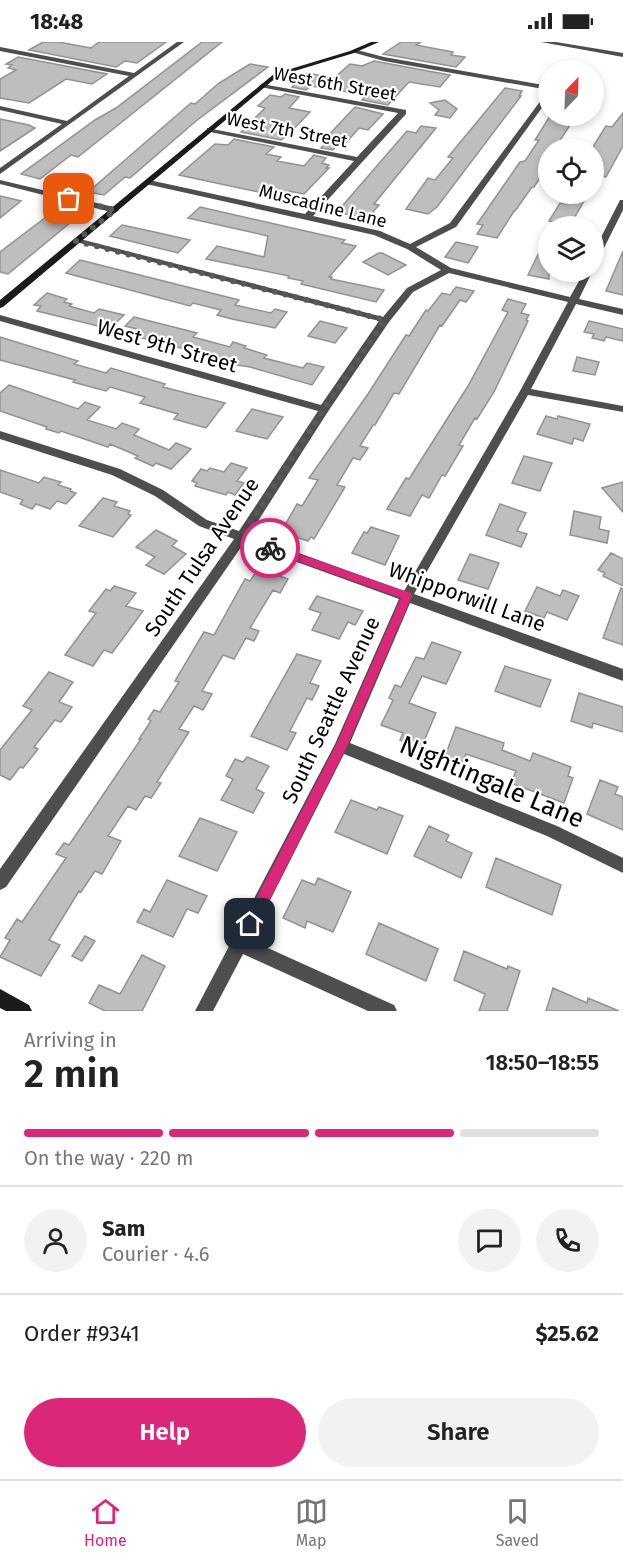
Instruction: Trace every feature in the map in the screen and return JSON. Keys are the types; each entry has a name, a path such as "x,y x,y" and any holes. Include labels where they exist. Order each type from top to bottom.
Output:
{"street":[{"path":"0,172 181,42"},
{"path":"0,305 276,75 296,67 357,52 376,42"},
{"path":"544,42 623,55"},
{"path":"0,49 135,75"},
{"path":"357,52 538,86"},
{"name":"West 6th Street","path":"262,86 403,112 358,160"},
{"path":"0,108 68,123"},
{"path":"410,247 453,225 538,108"},
{"name":"West 7th Street","path":"210,130 358,160"},
{"path":"307,217 358,160"},
{"path":"0,182 115,210"},
{"name":"Muscadine Lane","path":"149,182 377,233 410,247 448,270 623,312"},
{"path":"604,240 623,202"},
{"path":"613,222 623,224"},
{"path":"76,241 385,320"},
{"name":"South Tulsa Avenue","path":"0,882 241,538 324,409 385,320 410,290 448,270"},
{"name":"South Seattle Avenue","path":"204,1011 341,746 407,596 525,391 583,282"},
{"name":"West 9th Street","path":"0,318 324,409"},
{"path":"525,391 623,409"},
{"name":"Whipporwill Lane","path":"0,435 116,472 159,493 203,523 241,538 623,675"},
{"name":"Nightingale Lane","path":"341,746 552,831 623,866"},
{"path":"240,944 388,1011"},
{"path":"0,998 24,1011"}],"building":[{"path":"43,42 58,42 91,48 99,42 166,42 137,63 125,61 116,67 29,50"},
{"path":"202,42 222,42 78,157 71,155 40,179 21,174 95,120 116,108"},
{"path":"401,42 421,42 416,45 453,52 451,55 465,57 456,67 383,54"},
{"path":"18,57 107,74 92,84 66,79 29,103 0,98 0,79 16,70 8,68 12,65 6,64"},
{"path":"374,61 450,75 440,87 409,82 388,105 362,100 367,95 311,86 306,90 292,87 307,73 334,78 350,64 362,66"},
{"path":"250,64 268,67 196,121 130,178 125,177 104,195 88,192 191,103 195,104 219,83"},
{"path":"505,88 522,91 519,96 521,96 437,207 428,214 406,209 428,178 435,180 453,158 448,157"},
{"path":"285,94 299,97 289,108 310,112 288,135 281,140 241,132 265,108 258,106 270,95 281,97"},
{"path":"445,100 457,109 450,118 435,115 439,110 430,103"},
{"path":"355,107 383,114 368,130 359,128 346,143 340,142 333,150 321,148 326,143 322,142"},
{"path":"623,113 623,146 606,177 604,176 604,138 598,138 606,126 612,127"},
{"path":"0,119 29,125 35,128 0,151"},
{"path":"421,126 436,128 374,204 379,205 367,219 337,212 407,131 416,133"},
{"path":"544,126 569,126 562,138 535,140"},
{"path":"234,139 274,147 266,154 281,157 277,161 304,166 314,155 326,158 322,163 329,165 326,168 329,168 304,194 288,191 282,197 179,175 215,144 228,145"},
{"path":"538,142 538,181 534,187 514,211 497,238 477,234 483,225 477,224 520,162 525,161"},
{"path":"0,196 21,201 0,218"},
{"path":"559,204 582,204 575,216 552,216"},
{"path":"200,207 345,240 342,243 356,246 329,277 384,290 376,302 301,284 303,281 288,278 289,276 206,259 217,246 264,257 268,236 188,218"},
{"path":"58,208 82,213 8,274 0,272 0,252"},
{"path":"122,225 190,240 178,253 110,236"},
{"path":"456,242 478,247 468,263 445,257"},
{"path":"623,251 623,295 606,291"},
{"path":"379,253 406,265 388,275 363,262"},
{"path":"538,255 538,277 528,275"},
{"path":"80,260 239,300 235,305 271,313 275,309 287,312 275,328 232,319 217,315 221,310 193,303 190,306 66,273"},
{"path":"456,287 474,291 466,302 460,300 442,326 440,325 399,394 394,393 373,425 360,446 368,448 360,460 353,458 337,485 345,487 314,539 311,537 308,541 281,532 297,504 302,506 318,480 309,478 406,335 409,336 426,310 428,311 442,293 450,295"},
{"path":"47,293 67,299 64,302 72,304 69,306 94,313 99,309 124,315 110,329 37,311 41,306 34,305"},
{"path":"508,299 526,304 521,313 529,315 526,320 528,321 494,392 459,445 463,446 429,498 422,495 410,516 387,509 406,478 409,479 468,386 508,312 502,310"},
{"path":"134,317 197,333 193,337 230,347 233,342 246,346 244,348 267,355 264,358 303,368 307,363 324,367 312,385 250,367 218,361 220,358 135,336 141,330 125,326"},
{"path":"320,321 347,328 335,343 308,336"},
{"path":"589,321 623,329 623,341 606,337 604,341 592,338 594,334 584,332"},
{"path":"0,337 78,361 74,364 106,373 111,368 165,384 163,387 225,403 206,428 174,419 178,414 140,403 145,397 110,387 106,391 73,382 75,380 0,360"},
{"path":"577,357 599,362 595,375 573,371"},
{"path":"9,385 78,409 85,402 100,407 87,420 116,429 122,423 139,429 134,435 169,450 176,443 191,449 171,469 156,463 153,466 135,458 138,456 110,444 108,447 61,431 59,433 46,429 47,427 0,411 0,393"},
{"path":"252,409 283,417 267,439 236,431"},
{"path":"546,416 557,419 558,416 590,424 583,441 574,438 572,444 537,434"},
{"path":"524,456 552,463 540,491 512,483"},
{"path":"231,463 247,468 237,481 244,483 235,495 228,492 226,495 195,486 197,483 192,481 201,469 207,471 210,468 224,472"},
{"path":"0,470 39,483 44,477 61,482 58,485 76,493 66,504 57,501 50,509 36,504 32,509 20,504 23,500 0,492"},
{"path":"623,482 623,512 602,488"},
{"path":"103,498 117,502 114,506 130,511 128,514 131,515 113,537 79,526"},
{"path":"500,504 526,513 517,531 527,534 521,547 486,535"},
{"path":"574,511 601,517 599,529 609,531 607,543 570,535"},
{"path":"371,527 399,536 385,565 352,553 364,532 367,533"},
{"path":"156,530 177,541 172,546 186,554 164,574 146,565 155,557 136,547"},
{"path":"611,553 623,559 623,586 603,576 605,573 598,570"},
{"path":"470,554 499,563 488,589 458,580"},
{"path":"258,569 288,579 280,593 273,590 250,628 259,631 254,641 246,638 234,659 223,655 202,691 212,694 203,710 194,706 179,729 189,732 157,782 161,783 151,798 145,796 136,810 128,806 108,836 121,841 102,874 95,871 81,892 79,891 49,940 60,945 41,976 0,957 10,940 5,938 17,919 22,922 66,858 56,854 64,843 69,845 141,739 139,739 151,721 148,719 154,710 160,712 179,682 175,681 204,632 214,635 245,579 250,581"},
{"path":"114,586 136,593 126,606 143,611 112,653 104,650 93,666 65,655 96,613 89,611 106,589 110,591"},
{"path":"537,587 560,596 563,590 579,596 567,620 547,612 544,618 525,611"},
{"path":"621,588 623,589 623,645 603,638"},
{"path":"317,596 363,611 355,625 348,622 339,639 312,630 321,613 309,609"},
{"path":"432,642 461,652 446,684 422,676 409,703 436,713 421,748 400,740 403,733 381,725 393,700 389,698 395,685 401,687 416,657 424,659"},
{"path":"297,654 321,661 310,683 319,686 312,700 307,698 290,731 296,733 287,750 251,736"},
{"path":"505,666 551,680 540,707 495,691"},
{"path":"49,672 73,682 59,702 72,707 61,722 55,720 34,747 38,749 10,780 0,775 0,750 32,710 23,706"},
{"path":"579,693 623,707 623,732 593,723 592,728 571,721"},
{"path":"456,727 504,743 502,750 530,761 533,753 571,767 568,776 573,778 564,803 511,783 516,771 466,754 463,762 445,756"},
{"path":"247,757 269,766 256,789 264,793 253,813 221,800 233,779 226,776 235,759 243,762"},
{"path":"600,780 618,787 615,794 623,797 623,830 587,814"},
{"path":"351,800 377,810 379,807 403,816 387,854 335,832"},
{"path":"200,818 237,832 217,871 179,856"},
{"path":"429,826 449,835 446,841 472,853 461,878 414,856"},
{"path":"496,858 561,885 552,915 486,887"},
{"path":"318,878 351,892 333,932 307,921 305,928 283,918 302,880 315,885"},
{"path":"167,880 207,896 198,913 187,909 173,937 137,922 144,909 150,912"},
{"path":"379,923 438,949 426,981 366,954"},
{"path":"85,936 95,941 82,961 72,956"},
{"path":"464,951 507,969 508,966 520,971 507,1011 479,1011 485,994 454,980"},
{"path":"142,955 165,966 142,1011 105,1011 89,1003 99,985 120,994"},
{"path":"553,988 587,1003 588,998 619,1011 546,1011"}],"way so far":[{"path":"69,199 115,210 76,241 385,320 324,409 241,538 270,548"}],"route":[{"path":"250,924 341,746 407,596 270,548"}]}
